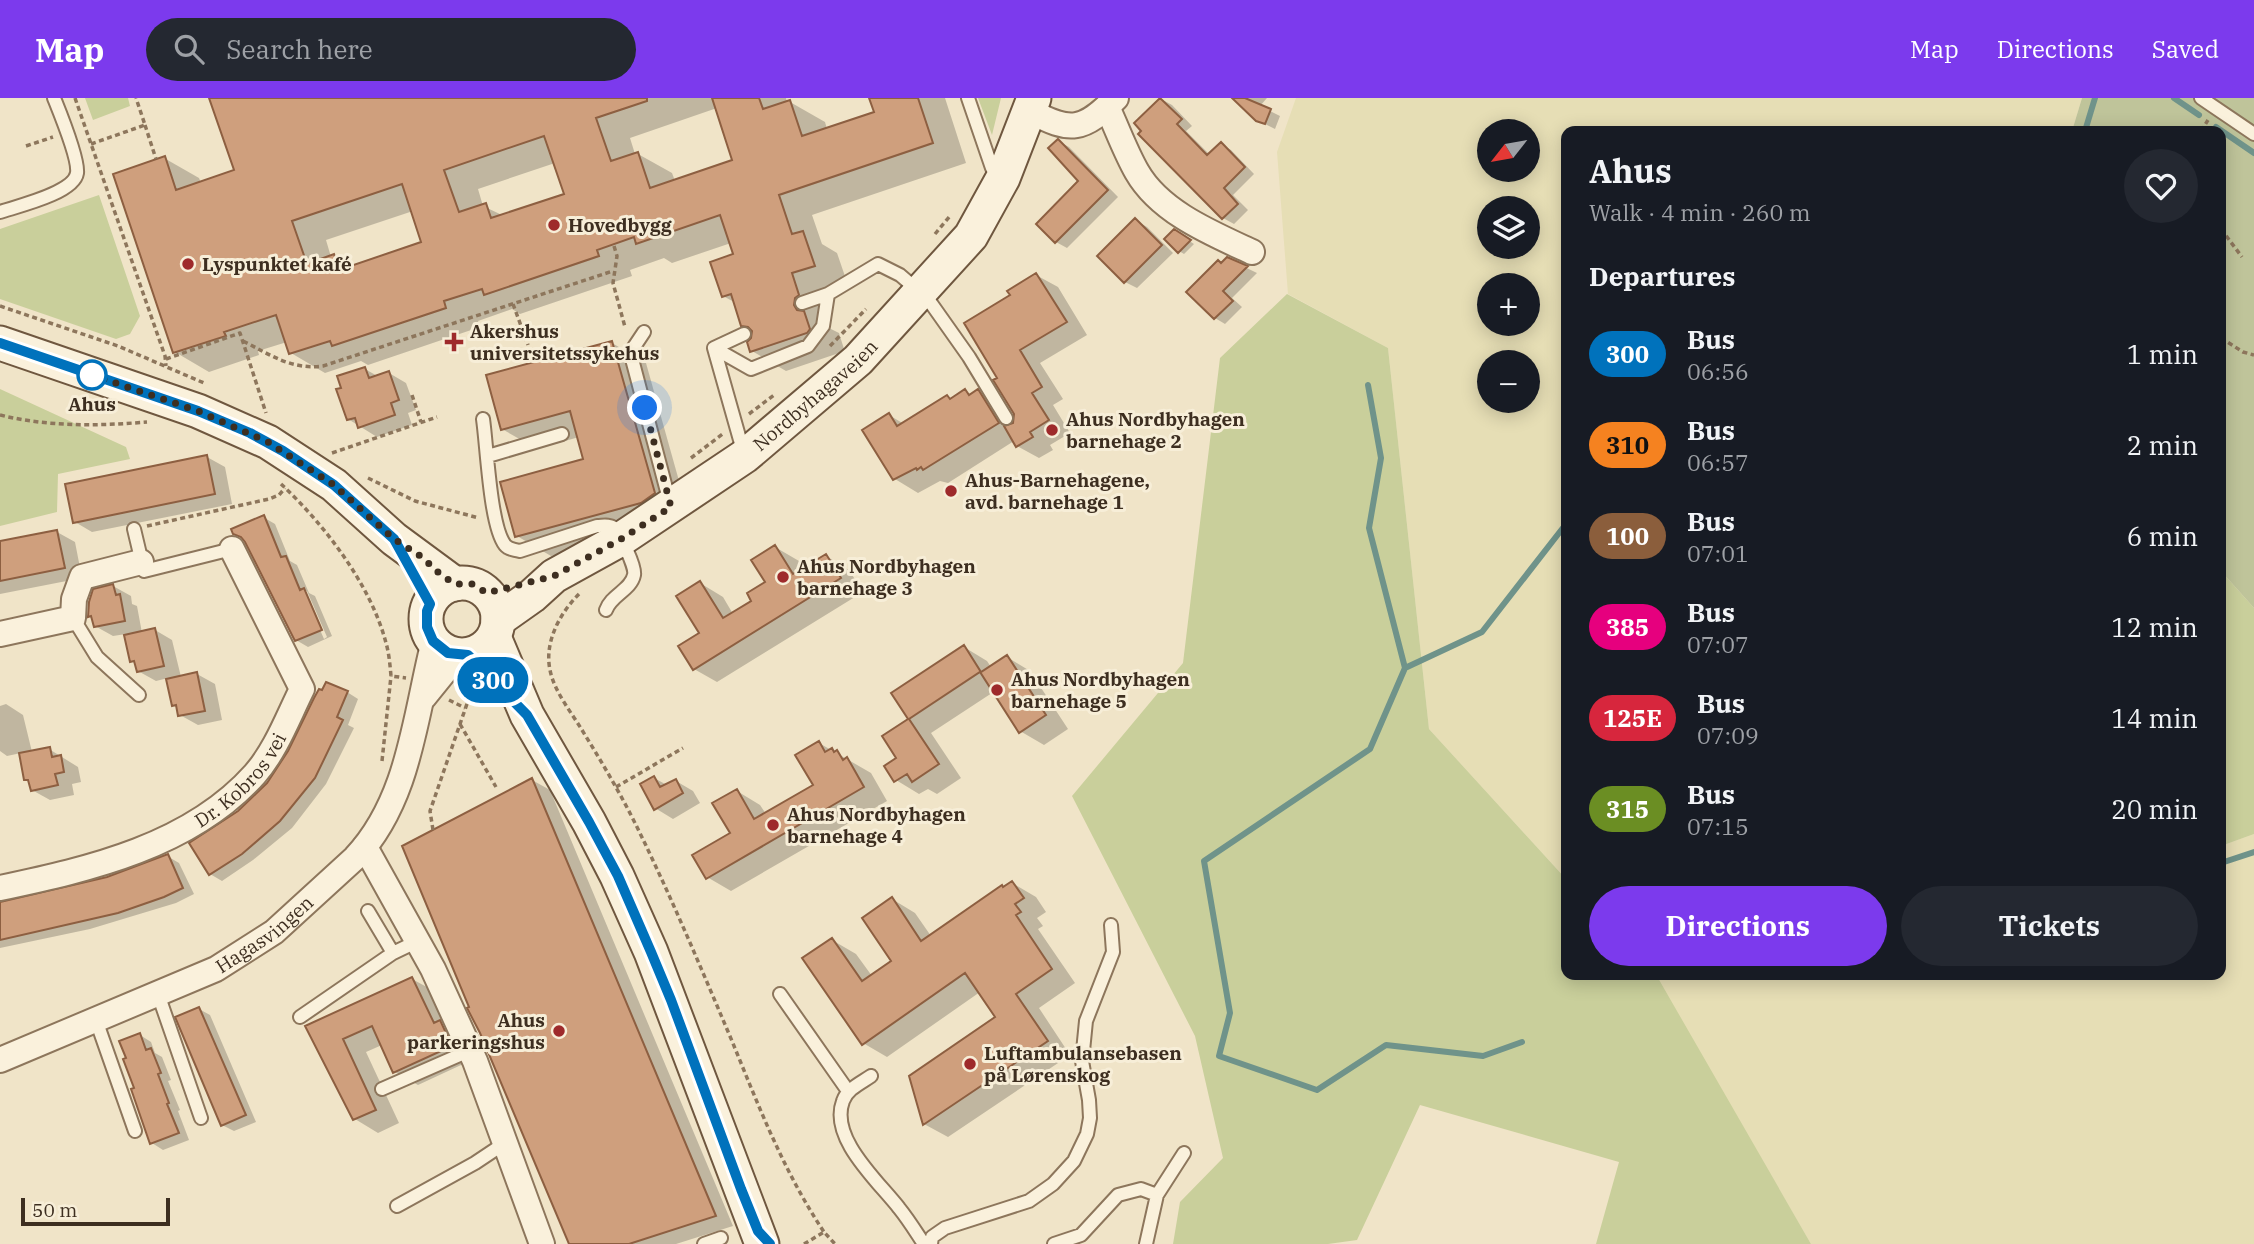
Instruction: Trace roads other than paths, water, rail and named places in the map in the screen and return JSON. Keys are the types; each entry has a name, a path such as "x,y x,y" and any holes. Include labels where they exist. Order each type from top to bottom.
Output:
{"main road":[{"name":"Nordbyhagaveien","path":"473,633 532,596 568,583 621,539 745,456 858,360 971,236 1009,164 1032,105"},
{"path":"3,321 268,442 334,485 394,539 442,594"},
{"path":"473,633 427,627 427,611 442,594 472,584 473,633 527,715 618,876 671,1000 731,1164 763,1240"}],"street":[{"path":"1032,105 1051,122 1071,128 1092,119 1111,103 1137,173 1160,200 1204,229 1252,252"},
{"name":"Dr. Kobros vei","path":"0,888 71,873 158,842 191,825 223,803 256,773 279,736 302,689 232,549"},
{"path":"0,634 73,618 74,599 82,576 141,562"},
{"name":"Hagasvingen","path":"0,1060 216,968 274,932 365,847 393,799 404,768 416,690 473,633"},
{"path":"365,847 418,941 471,1050 541,1244"}],"lane":[{"path":"0,212 65,189 75,179 76,164 54,98"},
{"path":"968,98 992,168 1009,164"},
{"path":"2201,98 2254,134"},
{"path":"802,303 828,294 878,264 900,275 928,299 969,357 1006,418"},
{"path":"714,348 751,369 808,346 823,326 828,294"},
{"path":"644,332 634,347 632,359 671,507"},
{"path":"714,348 744,334"},
{"path":"714,348 745,456"},
{"path":"483,419 495,521 508,548 520,551 597,526 607,525 615,529 633,565 634,575 628,585 612,599 606,610"},
{"path":"488,456 562,434"},
{"path":"134,529 144,571 232,549"},
{"path":"73,618 97,657 139,695"},
{"path":"368,911 393,953"},
{"path":"931,1244 932,1237 945,1227 1012,1208 1035,1197 1053,1184 1074,1161 1087,1134 1090,1118 1082,1060 1086,1021 1113,952 1111,925"},
{"path":"300,1017 393,953 418,941"},
{"path":"158,994 201,1118"},
{"path":"779,994 848,1091"},
{"path":"96,1020 135,1131"},
{"path":"382,1089 471,1050"},
{"path":"870,1076 848,1091 843,1100 840,1116 844,1136 870,1175 900,1209 924,1244"},
{"path":"397,1206 475,1163 505,1143"},
{"path":"1146,1244 1157,1195 1184,1153"},
{"path":"1054,1244 1081,1235 1118,1195 1141,1189 1157,1195"},
{"path":"704,1244 721,1238"}],"waterway":[{"path":"2087,126 2095,98"},
{"path":"2174,98 2199,115"},
{"path":"2226,134 2254,153"},
{"path":"1368,385 1381,458 1369,528 1405,668"},
{"path":"1522,1042 1483,1056 1386,1045 1317,1090 1219,1056 1230,1013 1204,861 1370,749 1405,668 1482,632 1561,530"},
{"path":"2226,861 2254,852"}],"place":[{"name":"Hovedbygg","path":"554,225"},
{"name":"Lyspunktet kafé","path":"188,264"},
{"name":"Akershus universitetssykehus","path":"454,342"},
{"name":"Ahus","path":"92,375"},
{"name":"Ahus Nordbyhagen barnehage 2","path":"1052,430"},
{"name":"Ahus-Barnehagene, avd. barnehage 1","path":"951,491"},
{"name":"Ahus Nordbyhagen barnehage 3","path":"783,577"},
{"name":"Ahus Nordbyhagen barnehage 5","path":"997,690"},
{"name":"Ahus Nordbyhagen barnehage 4","path":"773,825"},
{"name":"Ahus parkeringshus","path":"559,1031"},
{"name":"Luftambulansebasen på Lørenskog","path":"970,1064"}]}
